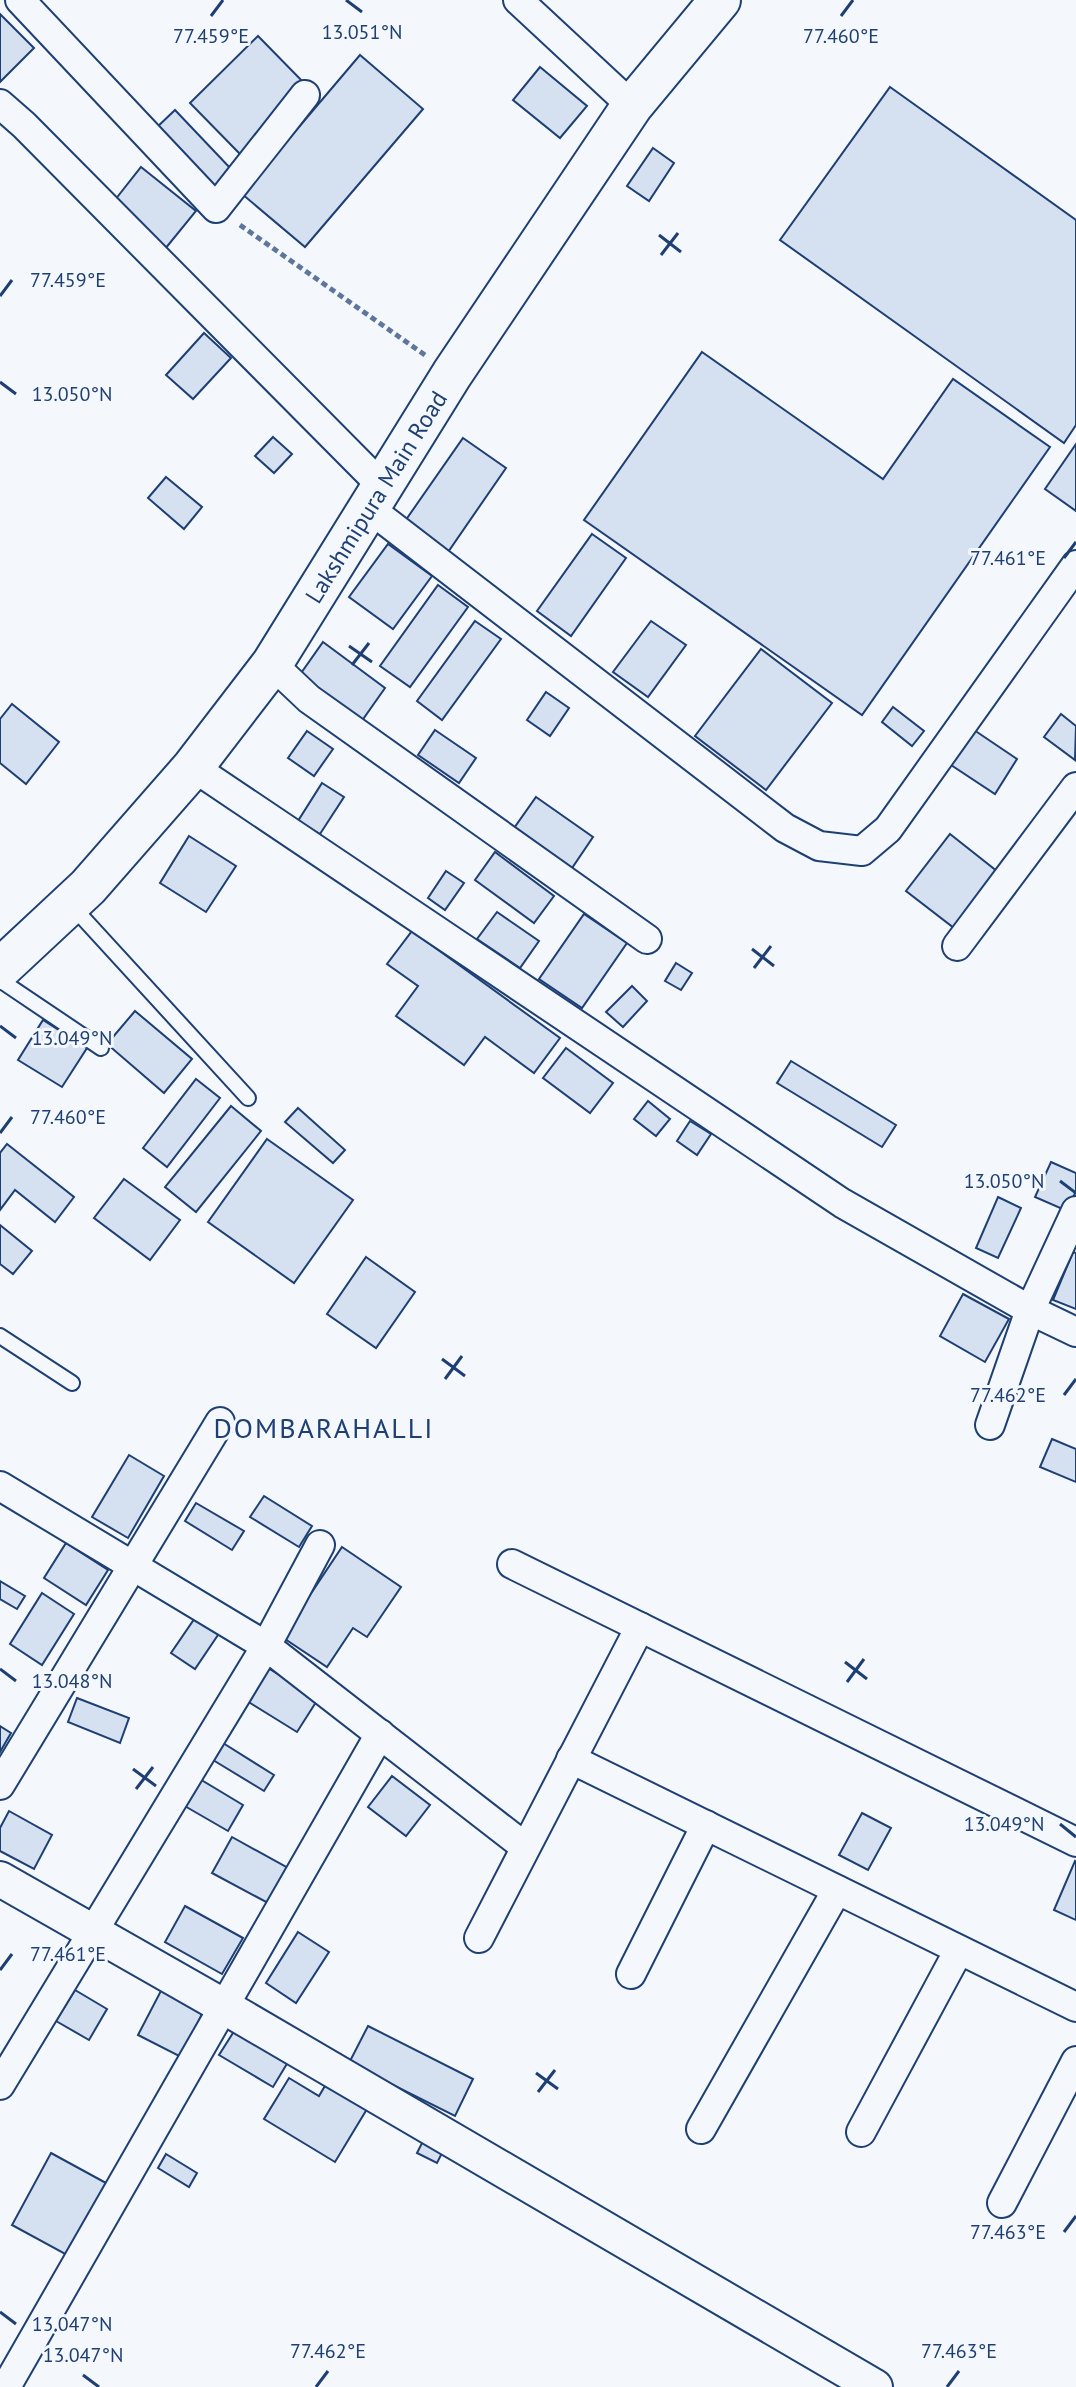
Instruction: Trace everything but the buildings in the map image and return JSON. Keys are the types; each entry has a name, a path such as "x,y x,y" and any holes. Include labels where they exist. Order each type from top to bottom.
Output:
{"main road":[{"name":"Lakshmipura Main Road","path":"0,969 88,887 193,767 272,664 452,374 632,106 720,0"}],"street":[{"path":"20,0 216,208 305,95"},
{"path":"518,0 632,106"},
{"path":"0,104 24,125 376,498 785,828 819,846 862,851 888,829 1076,565"},
{"path":"272,664 309,699 647,939"},
{"path":"193,767 842,1203 1030,1310 1076,1332"},
{"path":"957,946 1076,787"},
{"path":"990,1425 1030,1310 1076,1211"},
{"path":"0,1785 135,1567 220,1422"},
{"path":"1,1488 266,1646 525,1847"},
{"path":"0,2085 8,2052 93,1931 266,1646 320,1545"},
{"path":"512,1564 1076,1842"},
{"path":"479,1938 640,1627"},
{"path":"6,2387 380,1734"},
{"path":"571,1759 1076,2007"},
{"path":"631,1974 706,1825"},
{"path":"0,1879 875,2387"},
{"path":"701,2129 837,1890"},
{"path":"861,2132 959,1950"},
{"path":"1002,2203 1076,2061"}],"lane":[{"path":"70,903 248,1098"},
{"path":"0,980 101,1048"},
{"path":"0,1336 72,1383"}],"path":[{"path":"216,208 452,374"}],"district":[{"name":"DOMBARAHALLI","path":"324,1427"}]}
